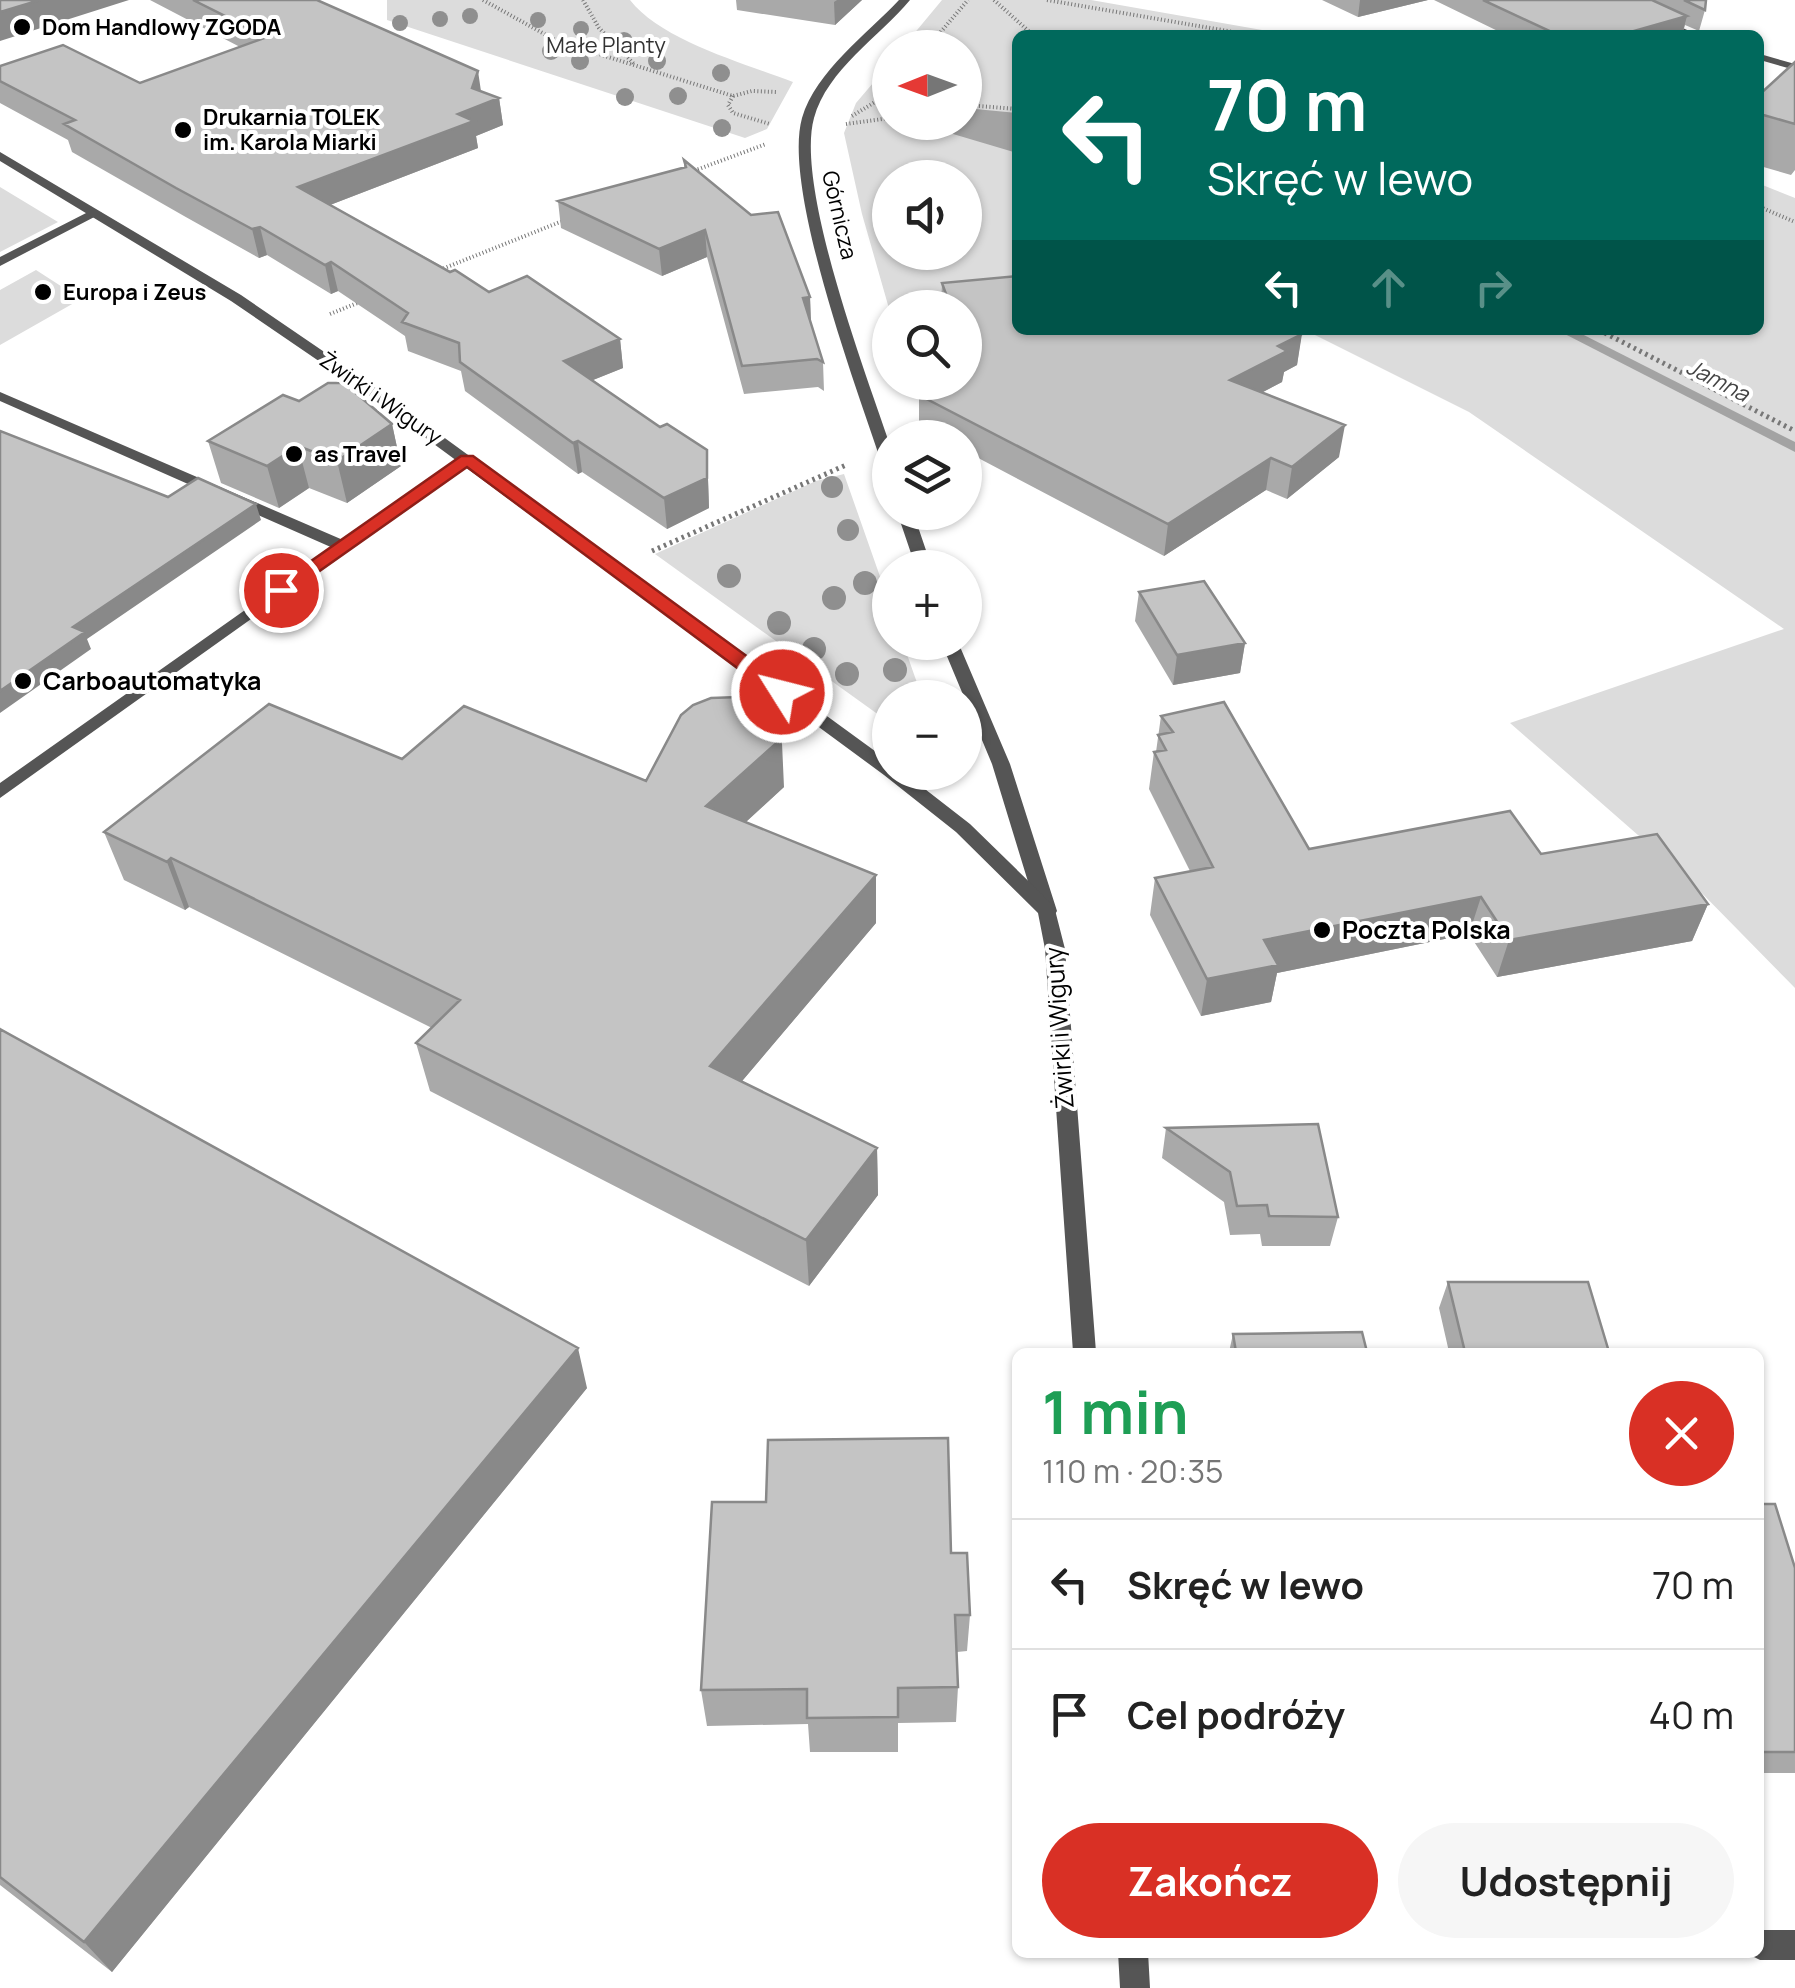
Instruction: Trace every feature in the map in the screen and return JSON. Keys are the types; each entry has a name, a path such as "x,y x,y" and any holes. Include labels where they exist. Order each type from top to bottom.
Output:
{"street":[{"name":"Górnicza","path":"875,420 816,229 806,178 804,135 818,96 905,0"},
{"path":"1613,0 1682,30"},
{"path":"1764,58 1795,67"},
{"name":"Żwirki i Wigury","path":"0,156 236,298 467,460 872,758"},
{"path":"0,262 96,214"},
{"path":"0,396 343,546"},
{"path":"0,792 467,460"},
{"path":"957,660 1001,764 1047,911"},
{"name":"Żwirki i Wigury","path":"914,790 962,828 1047,911 1055,949 1085,1348"},
{"path":"1764,1945 1795,1945"},
{"path":"1133,1958 1135,1988"}],"path":[{"path":"482,0 557,40 732,96 752,91 785,92"},
{"path":"583,0 599,28 635,65"},
{"path":"943,30 968,0"},
{"path":"994,0 1027,30"},
{"path":"1047,0 1222,30"},
{"path":"732,96 728,105 738,117 778,123"},
{"path":"872,104 843,122 872,121"},
{"path":"982,106 1012,109"},
{"path":"677,177 770,143"},
{"path":"1764,209 1795,222"},
{"path":"426,275 580,214"},
{"path":"323,317 374,296"},
{"path":"1609,335 1795,431"},
{"path":"646,554 816,476 857,462"}],"green space":[{"name":"Małe Planty","path":"387,0 630,0 644,15 683,39 793,82 767,129 745,138 387,20"},
{"path":"942,0 1091,0 1262,30 1012,30 1012,286 982,293 884,290 878,270 982,270 982,160 872,160 872,249 844,133 856,103 872,84 872,140 982,140 982,30 917,30"},
{"path":"1764,186 1795,198 1795,988 1687,878 1510,723 1784,629 1469,412 1315,335 1764,335"},
{"path":"0,187 58,222 0,252"},
{"path":"36,270 81,299 0,345 0,290"},
{"path":"844,474 872,554 872,660 909,660 916,680 872,680 872,710 655,554 816,481"}],"shaded area":[{"path":"982,110 1012,113 1012,152 973,140 982,140"}],"building":[{"path":"0,0 40,0 0,12"},
{"path":"193,0 317,0 478,71 472,88 499,98 458,114 474,121 298,187 489,292 527,276 620,339 564,361 660,427 667,424 707,450 707,478 664,498 578,441 573,443 460,362 459,343 402,322 408,313 331,262 325,265 260,227 252,229 176,188 64,124 75,120 0,81 0,66 63,45 140,83 267,37"},
{"path":"1483,0 1652,0 1687,16 1638,30 1547,30"},
{"path":"1684,0 1706,0 1705,10"},
{"path":"1795,62 1795,124 1764,115 1764,90"},
{"path":"684,160 751,215 778,212 810,297 803,298 823,362 817,359 742,366 705,230 659,249 558,201 686,167"},
{"path":"1012,277 1012,335 1300,335 1278,346 1287,351 1230,380 1345,425 1292,467 1271,458 1168,524 982,428 982,420 967,420 929,400 982,400 982,290 945,290 942,283"},
{"path":"328,383 344,383 392,424 337,461 298,446 267,466 208,441 283,395 299,401"},
{"path":"0,431 168,497 198,478 256,504 73,627 85,632 0,691"},
{"path":"1204,581 1245,643 1177,655 1139,592"},
{"path":"740,697 771,708 781,721 781,739 706,806 876,875 710,1066 877,1148 806,1240 416,1043 460,1000 171,858 167,862 104,832 269,704 402,759 464,706 646,781 681,715 711,698"},
{"path":"1224,702 1309,849 1510,811 1541,854 1657,834 1708,904 1509,940 1481,897 1264,940 1278,965 1207,979 1155,878 1213,867 1154,752 1166,750 1158,735 1173,732 1161,716"},
{"path":"0,1029 578,1348 84,1942 0,1877"},
{"path":"1318,1124 1338,1217 1269,1216 1267,1205 1237,1206 1230,1172 1166,1128"},
{"path":"1448,1282 1588,1282 1608,1348 1464,1348"},
{"path":"1362,1332 1366,1348 1235,1348 1233,1334"},
{"path":"948,1438 951,1553 967,1553 970,1615 955,1615 958,1687 898,1688 898,1717 807,1718 807,1689 701,1690 712,1502 766,1502 768,1440"},
{"path":"1764,1504 1775,1504 1795,1568 1795,1752 1764,1752"}],"waterway":[{"name":"Jamna","path":"1574,335 1795,448"}],"place":[{"name":"Dom Handlowy ZGODA","path":"22,27"},
{"name":"Drukarnia TOLEK im. Karola Miarki","path":"183,130"},
{"name":"Europa i Zeus","path":"43,292"},
{"name":"as Travel","path":"294,454"},
{"name":"Carboautomatyka","path":"23,681"},
{"name":"Poczta Polska","path":"1322,930"}],"route":[{"path":"281,590 467,460 782,692"}]}
